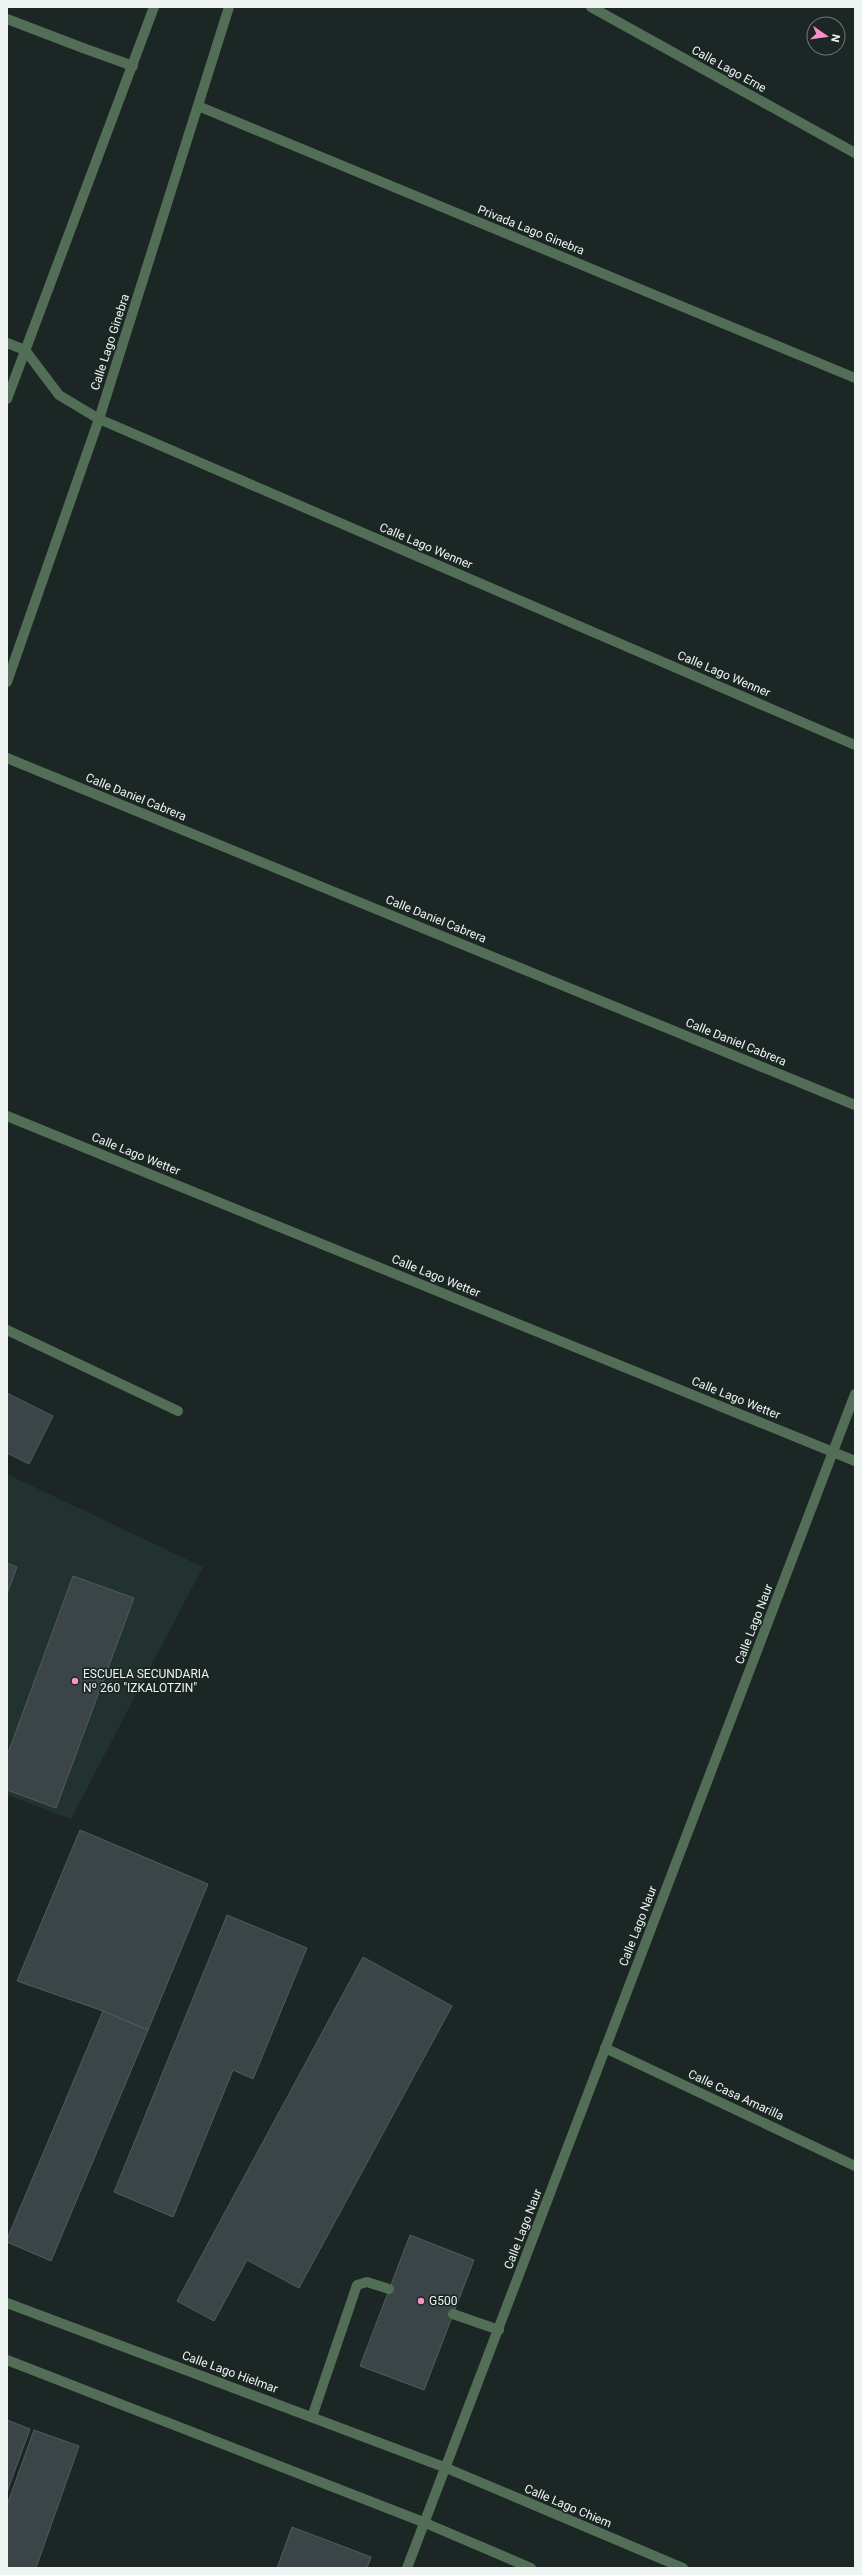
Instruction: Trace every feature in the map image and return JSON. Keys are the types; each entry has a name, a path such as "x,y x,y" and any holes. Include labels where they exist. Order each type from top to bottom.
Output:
{"street":[{"path":"7,399 154,7"},
{"name":"Calle Lago Ginebra","path":"7,682 99,419 228,7"},
{"name":"Calle Lago Erne","path":"591,7 855,153"},
{"path":"7,19 132,66"},
{"name":"Privada Lago Ginebra","path":"198,106 855,378"},
{"path":"7,343 25,350"},
{"name":"Calle Lago Wenner","path":"25,350 59,395 99,419 855,745"},
{"name":"Calle Daniel Cabrera","path":"7,758 855,1104"},
{"name":"Calle Lago Wetter","path":"7,1116 855,1461"},
{"path":"7,1330 178,1411"},
{"name":"Calle Lago Naur","path":"407,2568 444,2467 499,2330 855,1394"},
{"name":"Calle Casa Amarilla","path":"605,2048 855,2166"},
{"path":"312,2416 357,2286 367,2282 389,2289"},
{"name":"Calle Lago Hielmar","path":"7,2304 312,2416 444,2467"},
{"path":"453,2314 499,2330"},
{"path":"7,2360 424,2522 531,2568"},
{"name":"Calle Lago Chiem","path":"444,2467 683,2568"}],"shaded area":[{"name":"ESCUELA SECUNDARIA Nº 260 \"IZKALOTZIN\"","path":"7,1474 203,1567 71,1819 7,1795"}],"building":[{"path":"7,1393 53,1416 29,1464 7,1453"},
{"path":"7,1563 17,1567 7,1594"},
{"path":"73,1576 134,1598 56,1808 7,1790 7,1756"},
{"path":"80,1830 208,1884 148,2030 103,2011 17,1981"},
{"path":"227,1915 307,1948 253,2079 233,2070 173,2217 114,2192"},
{"path":"363,1957 452,2006 299,2288 247,2260 214,2321 177,2301"},
{"path":"103,2011 148,2030 51,2261 7,2242 7,2239"},
{"name":"G500","path":"410,2235 474,2260 424,2390 360,2366"},
{"path":"7,2420 30,2429 7,2492"},
{"path":"34,2430 79,2446 36,2568 7,2568 7,2505"},
{"path":"292,2527 371,2557 367,2568 277,2568"}],"place":[{"name":"ESCUELA SECUNDARIA Nº 260 \"IZKALOTZIN\"","path":"75,1681"},
{"name":"G500","path":"421,2301"}]}
